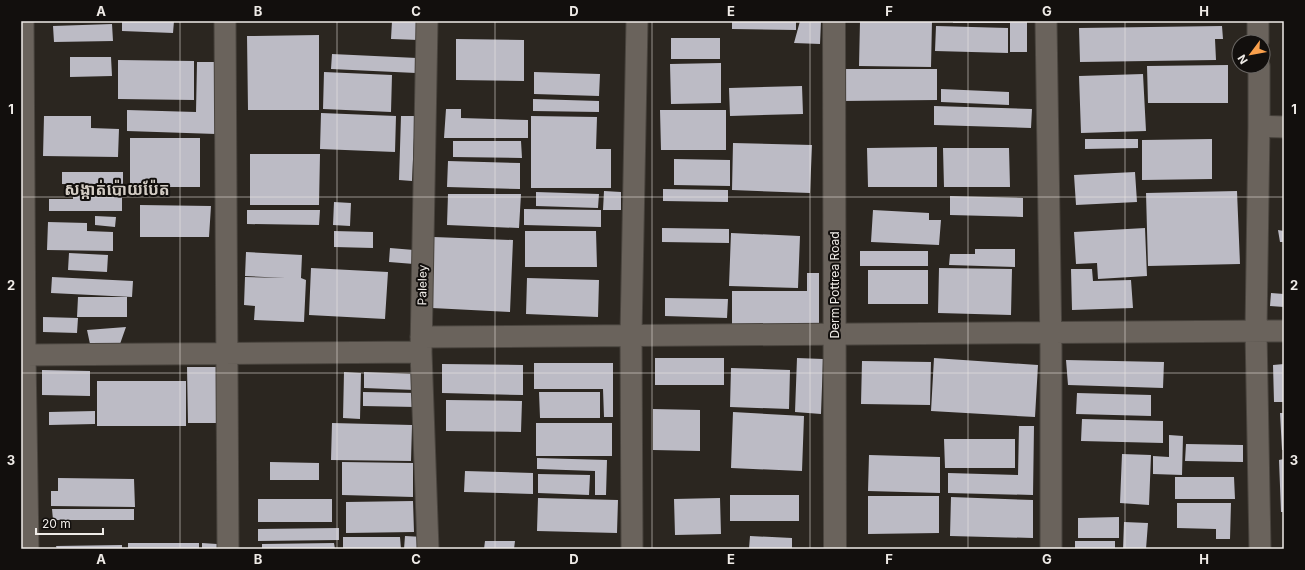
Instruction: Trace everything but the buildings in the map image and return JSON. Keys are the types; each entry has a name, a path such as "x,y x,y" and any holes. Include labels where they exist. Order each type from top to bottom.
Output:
{"street":[{"path":"23,21 28,549"},
{"path":"225,21 228,549"},
{"name":"Paleley","path":"427,21 421,344 428,549"},
{"path":"632,549 632,335 636,21"},
{"name":"Derm Pottrea Road","path":"834,21 835,549"},
{"path":"1046,21 1051,332 1051,549"},
{"path":"1258,21 1258,34"},
{"path":"1259,74 1256,331 1260,549"},
{"path":"1259,126 1284,127"},
{"path":"25,355 227,353 632,335 1284,331"}],"district":[{"name":"សង្កាត់ប៉ោយប៉ែត","path":"117,189"}]}
